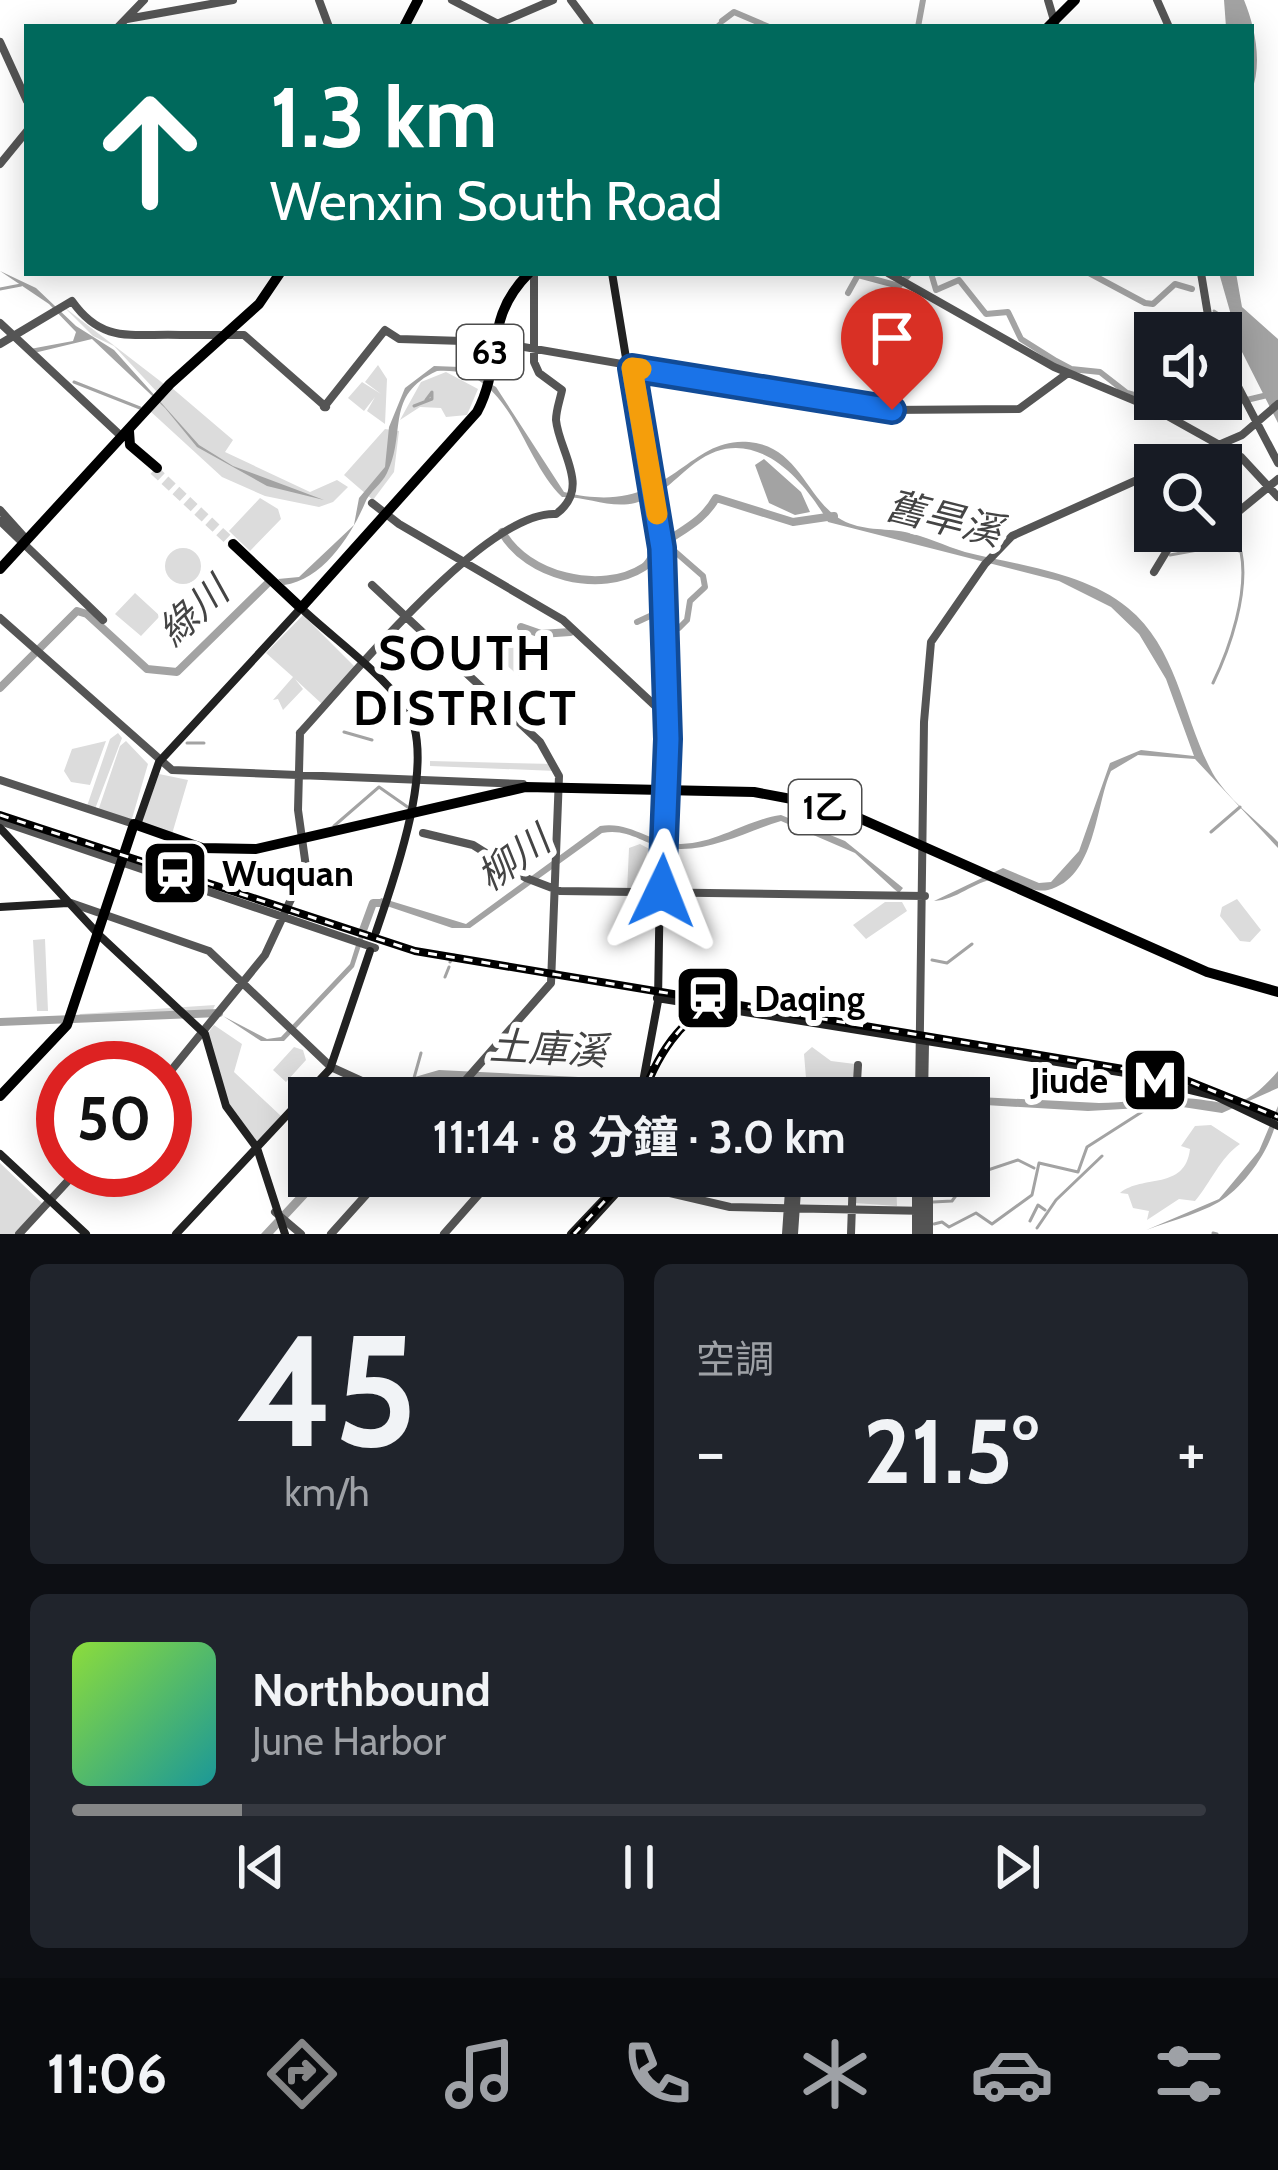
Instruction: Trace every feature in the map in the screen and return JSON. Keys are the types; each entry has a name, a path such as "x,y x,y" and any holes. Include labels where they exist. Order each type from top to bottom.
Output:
{"main road":[{"path":"1055,24 1078,0"},
{"path":"0,567 156,399 257,302 276,276"},
{"path":"489,362 508,295 526,276"},
{"name":"63","path":"301,606 481,406 495,325 509,296 526,276"},
{"path":"615,276 659,547 664,790 659,999 646,1077"},
{"path":"121,438 155,470"},
{"path":"234,544 409,712 417,782 414,815 377,933"},
{"path":"0,1098 70,1018 135,826 166,752 301,606"},
{"name":"1乙","path":"135,826 192,846 254,852 512,790 556,785 758,794 826,807 987,873"},
{"name":"1乙","path":"664,790 754,792 834,807 1213,977 1278,994"},
{"path":"0,825 98,934 206,1034 226,1106 257,1149 281,1220"},
{"path":"0,907 70,902"},
{"path":"324,1077 333,1065 365,946"},
{"path":"659,999 1144,1078 706,1007"},
{"path":"1162,1081 1233,1101 1278,1124"},
{"path":"178,1234 288,1116"},
{"path":"0,1156 84,1234"},
{"path":"575,1234 607,1197"},
{"path":"575,1234 608,1197"}],"street":[{"path":"121,24 144,0"},
{"path":"127,19 233,0"},
{"path":"452,0 499,24"},
{"path":"503,24 553,0"},
{"path":"571,0 590,24"},
{"path":"0,42 24,92"},
{"path":"0,164 24,135"},
{"path":"192,1049 266,955 308,861 298,777 299,734 464,561 531,514 556,514 566,504 572,483 556,419 562,390 537,371 529,276"},
{"path":"893,276 1068,373 1155,409 1219,444"},
{"path":"1200,276 1206,312"},
{"path":"0,344 68,303 90,325 109,333 244,335 325,407 386,331 399,339 533,348 904,410 1019,409 1068,373"},
{"path":"0,325 121,438"},
{"path":"1242,397 1278,465"},
{"path":"1224,444 1252,435 1278,406"},
{"path":"1226,444 1243,437 1278,406"},
{"path":"1242,458 1278,497"},
{"path":"1242,508 1278,479"},
{"path":"920,1077 926,705 935,638 994,552 1019,531 1134,483"},
{"path":"385,514 561,618 665,714"},
{"path":"0,519 23,542"},
{"path":"0,519 103,620"},
{"path":"1154,572 1167,552"},
{"path":"372,585 547,749 556,785 558,859 551,983 469,1077"},
{"path":"0,620 159,766 512,790"},
{"path":"147,753 166,752"},
{"path":"401,780 417,782"},
{"path":"0,781 135,826"},
{"path":"414,815 425,831 474,848 556,891 926,898"},
{"path":"0,825 365,946"},
{"path":"70,902 207,953 321,1059 348,1077"},
{"path":"920,1043 920,1077"},
{"path":"321,1059 322,1077"},
{"path":"857,1077 858,1065"},
{"path":"335,1077 344,1075"},
{"path":"19,1234 54,1197"},
{"path":"332,1234 365,1197"},
{"path":"444,1234 476,1197"},
{"path":"691,1197 730,1207 922,1209"},
{"path":"790,1234 793,1197"},
{"path":"851,1234 852,1197"},
{"path":"922,1197 922,1234"},
{"path":"281,1220 301,1234"}],"shaded area":[{"path":"1224,0 1244,0 1251,24 1226,24"},
{"path":"0,271 36,288 76,326 114,350 199,445 233,466 324,500 267,486 197,447 165,408 92,339 34,353 30,349 73,341 76,332 49,304"},
{"path":"1220,276 1237,276 1242,307 1278,339 1278,423 1242,352 1242,312 1230,312"},
{"path":"64,307 164,384 157,392 114,346 93,336"},
{"path":"468,342 482,342 482,375 457,365 457,350 468,351"},
{"path":"378,365 387,379 385,424 367,411 375,397 364,411 348,398 362,382 381,394 365,382"},
{"name":"舊旱溪","path":"434,366 460,367 496,387 564,492 601,497 630,494 654,485 712,449 732,443 771,448 794,466 830,512 850,524 912,534 965,552 1050,571 1092,586 1128,608 1168,662 1216,779 1278,842 1278,848 1195,759 1138,755 1111,771 1085,856 1064,883 1041,891 995,879 934,901 1003,868 1039,883 1051,882 1079,851 1110,763 1141,750 1194,756 1166,679 1139,634 1111,607 1059,581 828,522 791,474 757,452 716,451 635,503 562,497 498,398 462,373 437,371 410,391 387,473 354,524 359,498 385,467 389,427 405,388"},
{"path":"446,372 478,389 467,415 446,417 441,408 420,407 400,420 421,382"},
{"path":"172,388 233,440 225,452 310,492 337,480 348,487 333,502 319,507 265,496 222,477 150,411"},
{"path":"385,429 399,431 394,472 373,500 344,475"},
{"path":"764,459 801,492 810,512 795,515 769,503 755,465"},
{"path":"260,498 278,509 281,519 250,551 229,531"},
{"name":"舊旱溪","path":"353,526 323,565 284,585 278,579 299,577"},
{"path":"183,548 196,553 201,566 196,579 183,584 170,579 165,566 170,553"},
{"path":"135,593 160,616 141,636 115,614"},
{"path":"303,615 355,667 322,704 295,679 303,689 283,710 278,699 273,700 293,677 266,653"},
{"path":"517,632 528,643 522,649 527,662 533,661 525,664 519,676 504,663 505,657 491,650"},
{"path":"118,733 122,738 95,809 87,806 110,739"},
{"path":"106,741 90,785 71,782 64,771 72,749"},
{"path":"126,741 148,764 131,822 98,811 120,746"},
{"path":"430,761 554,764 556,771 430,766"},
{"path":"159,774 188,780 172,834 141,824"},
{"path":"781,815 845,841 903,888 899,893 855,853 781,821 711,845 682,849 602,833 470,928 452,928 378,903 381,898 466,924 600,826 622,827 681,844"},
{"path":"640,844 657,853 657,879 648,879 647,892 627,892 629,848"},
{"path":"1237,899 1261,930 1250,942 1240,941 1220,916 1222,907"},
{"path":"885,902 902,902 907,911 866,939 853,925"},
{"path":"362,926 367,927 354,967 284,1041 261,1041 223,1016 267,1039 281,1037 350,964"},
{"path":"45,939 48,1011 37,1011 33,940"},
{"path":"215,1005 211,1014 75,1021 80,1014"},
{"path":"214,1025 242,1044 234,1072 281,1116 257,1142 229,1107 208,1033"},
{"path":"294,1047 303,1050 306,1060 286,1082 273,1070"},
{"path":"812,1047 831,1061 855,1064 855,1077 806,1077 804,1054"},
{"path":"439,1070 579,1077 415,1077"},
{"path":"1278,1071 1278,1088 1222,1113 1176,1106 1088,1111 990,1105 990,1098 1099,1103 1175,1098 1230,1103 1251,1096"},
{"path":"1278,1106 1267,1147 1230,1194 1199,1211 1137,1234 1219,1199 1259,1151"},
{"path":"1211,1125 1240,1144 1195,1201 1179,1199 1147,1220 1149,1211 1133,1208 1128,1194 1120,1193 1180,1171 1190,1149 1181,1146 1195,1126"},
{"path":"0,1163 43,1204 14,1234 0,1234"},
{"path":"295,1197 307,1197 273,1234 261,1234"},
{"path":"855,1197 897,1197 897,1206 855,1203"}],"waterway":[{"path":"919,24 923,0"},
{"path":"722,21 734,12 762,24"},
{"path":"718,24 722,21"},
{"path":"848,293 857,276"},
{"path":"862,276 899,286 907,276"},
{"path":"932,276 936,290 959,280 986,314 1008,312 1021,339 1056,361 1071,369 1100,372 1127,393 1162,403 1180,416 1272,394"},
{"path":"1095,276 1145,303 1153,304 1175,284 1192,289"},
{"path":"0,289 21,285"},
{"path":"74,382 140,408"},
{"path":"414,406 432,399 432,392 426,400"},
{"name":"綠川","path":"502,532 528,560 546,570 607,580 644,567 657,548 698,520 716,498 793,522 834,516"},
{"path":"637,622 650,616 679,628 687,620 690,601 705,587 703,576 664,542"},
{"name":"舊旱溪","path":"1170,555 1225,545 1241,552 1240,602 1213,683"},
{"name":"綠川","path":"0,688 77,611 87,614 147,669 177,672 270,581"},
{"path":"521,627 541,634 570,632"},
{"path":"344,732 372,740"},
{"path":"187,743 204,743"},
{"path":"334,826 379,787 409,808"},
{"path":"1211,832 1240,807"},
{"path":"279,874 289,867"},
{"name":"柳川","path":"362,933 373,903 385,903"},
{"path":"932,960 947,963 972,944"},
{"path":"450,962 454,955"},
{"path":"445,977 449,967"},
{"name":"柳川","path":"0,1022 219,1013"},
{"path":"414,1077 421,1053"},
{"path":"934,1224 949,1227 976,1213 992,1224 1032,1195 1039,1163 1078,1172 1087,1147 1148,1108"},
{"path":"1037,1228 1056,1200 1102,1156"},
{"path":"933,1202 952,1201 970,1176 1018,1160 1034,1168"},
{"path":"1030,1221 1038,1205 1045,1210"},
{"path":"1213,1233 1217,1234"}],"tunnel":[{"path":"154,470 233,544"},
{"path":"1144,1076 1163,1079"}],"railway":[{"path":"0,815 415,951 1183,1079 1278,1117"},
{"path":"651,1077 683,1027 708,1010 722,1009"},
{"path":"574,1234 608,1197"}],"slow traffic":[{"path":"641,369 632,368 657,514"}],"place":[{"name":"Wuquan","path":"175,873"},
{"name":"Daqing","path":"708,998"},
{"name":"Jiude","path":"1155,1080"}],"district":[{"name":"SOUTH DISTRICT","path":"466,680"}],"route":[{"path":"662,891 668,739 662,548 632,368 892,410"}],"water label":[{"name":"土庫溪","path":"548,1048"}]}
